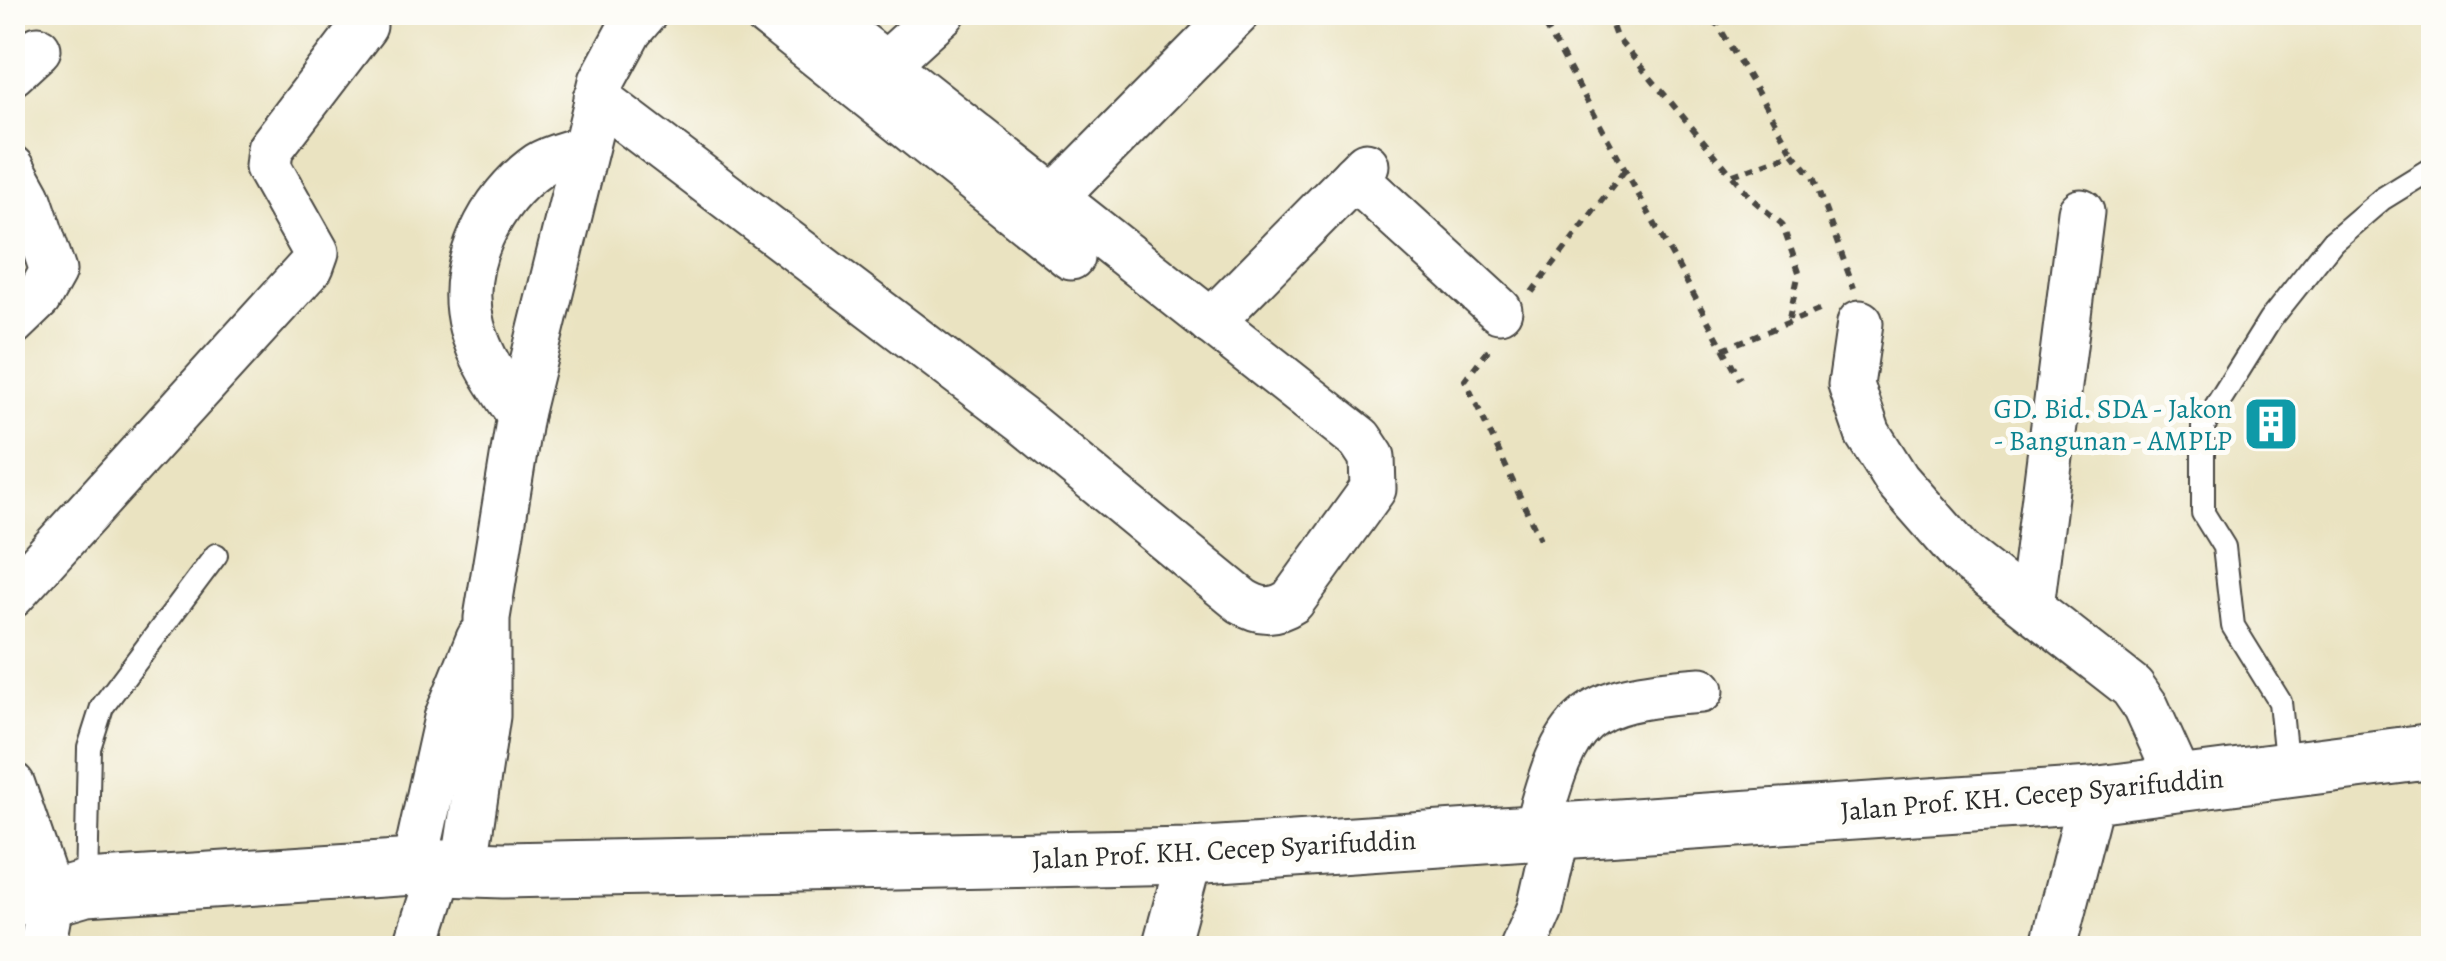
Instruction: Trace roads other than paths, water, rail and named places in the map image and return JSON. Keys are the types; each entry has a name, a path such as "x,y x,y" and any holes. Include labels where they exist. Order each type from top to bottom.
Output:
{"main road":[{"name":"Jalan Prof. KH. Cecep Syarifuddin","path":"48,908 440,868 1190,856 2092,795 2434,751"}],"street":[{"path":"416,948 440,868 447,718 487,618 520,414 582,149 597,98 629,31 645,12"},
{"path":"764,12 1071,257"},
{"path":"597,98 1022,420 1242,601 1264,610 1278,610 1292,602 1373,490 1372,456 1360,440 819,12"},
{"path":"884,66 943,12"},
{"path":"1053,199 1238,12"},
{"path":"12,595 310,266 316,252 268,167 270,148 364,26"},
{"path":"520,414 488,368 471,324 469,268 493,213 512,187 543,162 582,149"},
{"path":"12,168 28,197 52,272 38,298 12,323"},
{"path":"1211,322 1360,171 1507,317"},
{"path":"2031,608 2082,212"},
{"path":"1852,307 1851,385 1868,434 1927,518 1963,556 2132,688 2180,782"},
{"path":"1523,948 1540,909 1553,767 1572,733 1592,714 1632,695 1700,690"},
{"path":"12,785 48,908"},
{"path":"2053,948 2092,795"},
{"path":"1165,948 1190,856"}],"lane":[{"path":"2287,769 2280,702 2233,626 2224,547 2203,513 2203,427 2270,320 2333,241 2382,199 2434,167"},
{"path":"48,908 102,707 216,555"}],"place":[{"name":"GD. Bid. SDA - Jakon - Bangunan - AMPLP","path":"2271,424"}]}
